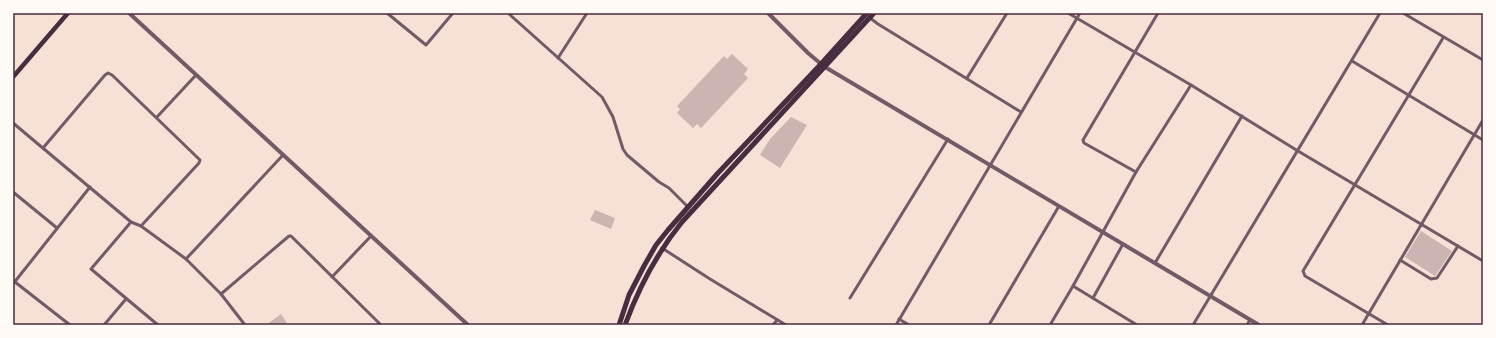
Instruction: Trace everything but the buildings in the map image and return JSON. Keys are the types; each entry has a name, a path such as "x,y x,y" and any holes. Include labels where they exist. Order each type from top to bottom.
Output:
{"main road":[{"path":"13,77 68,13"},
{"path":"619,325 629,295 656,245 869,14"},
{"path":"625,325 635,298 649,270 662,248 690,209"},
{"path":"656,245 662,248"}],"street":[{"path":"129,13 468,325"},
{"path":"387,13 426,45 450,14"},
{"path":"508,13 602,98 613,117 627,155 658,182 669,188 690,209"},
{"path":"558,58 587,13"},
{"path":"768,13 808,53 823,65 1259,325"},
{"path":"967,78 1007,13"},
{"path":"1068,13 1191,85 1298,151 1483,261"},
{"path":"896,325 1080,13"},
{"path":"1136,172 1084,144 1083,140 1158,13"},
{"path":"1193,325 1212,296 1380,13"},
{"path":"1402,13 1483,60"},
{"path":"869,14 878,24 1021,112"},
{"path":"1388,325 1303,274 1303,271 1443,38"},
{"path":"1352,61 1483,140"},
{"path":"43,148 105,74 108,73 200,160 199,163 141,226"},
{"path":"156,117 196,75"},
{"path":"1050,325 1074,286 1136,172 1191,85"},
{"path":"1155,263 1242,116"},
{"path":"1362,325 1420,224 1483,120"},
{"path":"13,123 131,222 141,226 186,259 221,294 245,325"},
{"path":"850,298 948,139"},
{"path":"186,259 283,155"},
{"path":"70,325 14,283 90,187"},
{"path":"13,192 57,228"},
{"path":"989,325 1059,206"},
{"path":"131,222 91,269 158,325"},
{"path":"221,294 289,236 293,238 381,325"},
{"path":"332,277 371,236"},
{"path":"1093,298 1123,243"},
{"path":"1400,260 1431,279 1437,278 1458,246"},
{"path":"662,248 786,325"},
{"path":"1074,286 1137,325"},
{"path":"104,325 126,299"},
{"path":"900,319 909,325"},
{"path":"774,325 777,320"},
{"path":"1247,325 1250,320"}]}
